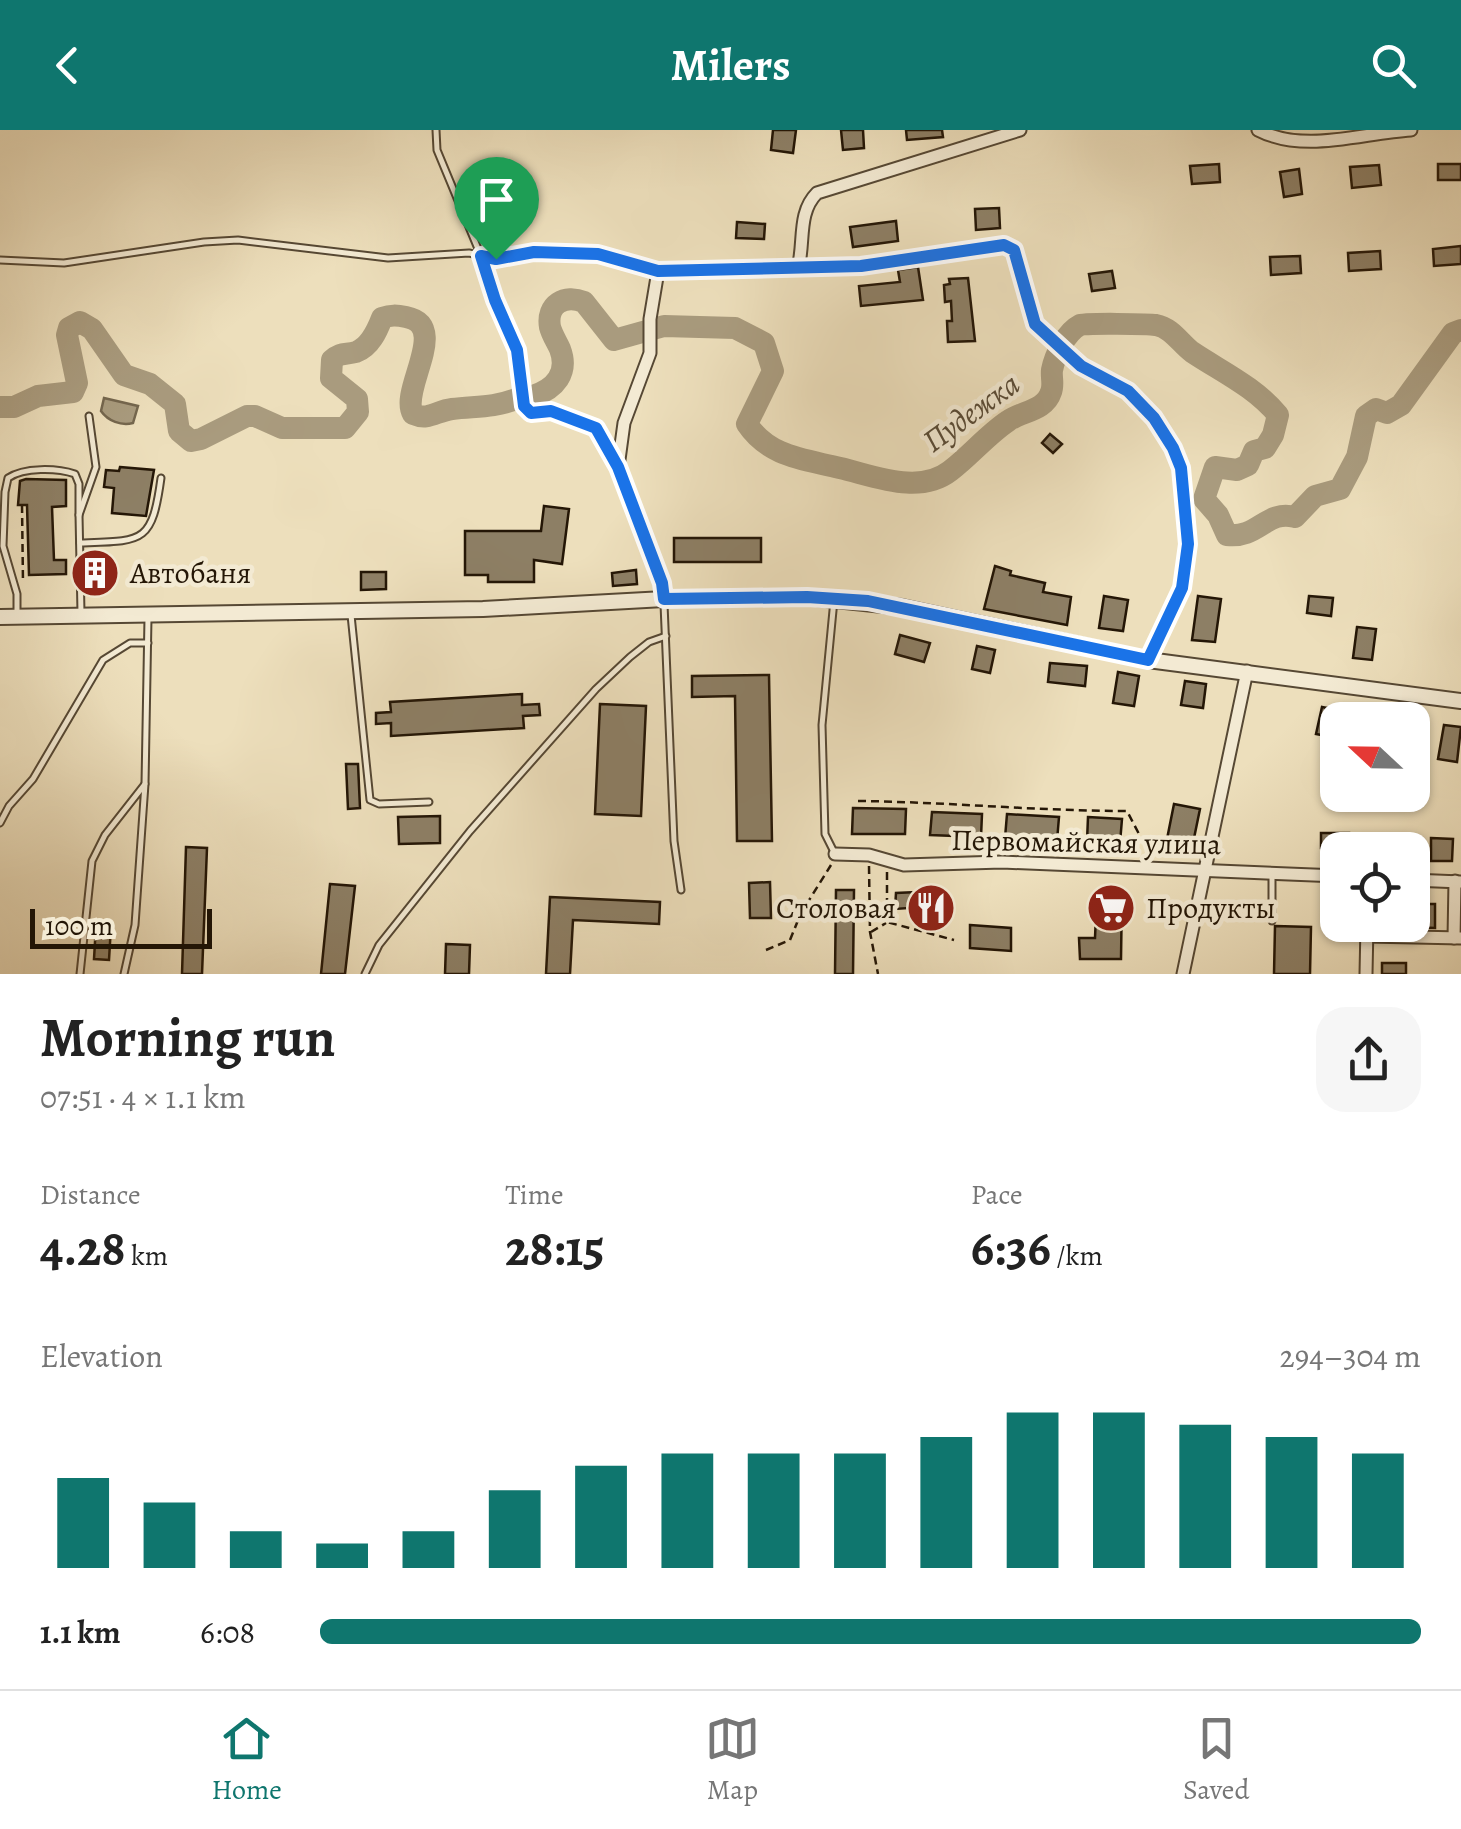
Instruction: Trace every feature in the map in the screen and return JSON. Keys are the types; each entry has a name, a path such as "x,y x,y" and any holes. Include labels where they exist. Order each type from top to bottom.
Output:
{"street":[{"path":"798,268 802,223 809,201 817,192 1020,130"},
{"path":"1258,130 1278,140 1310,142 1412,130"},
{"path":"664,599 662,583 618,467 624,424 652,341 650,319 658,271 861,266 1004,245 1014,250 1035,324 1066,354 1128,391 1154,418 1181,468 1188,544 1182,588 1148,660"},
{"path":"0,618 350,612 664,599 834,598 902,607 1148,660 1461,701"},
{"path":"1183,974 1247,671"},
{"name":"Первомайская улица","path":"836,854 869,855 904,865 1002,862 1320,875"},
{"path":"1430,880 1458,881 1458,938 1430,936"},
{"path":"1366,974 1367,942"}],"lane":[{"path":"436,130 437,150 517,350 524,406 531,413 551,411 596,428 618,467"},
{"path":"0,260 64,262 238,240 362,256 469,253 496,259 534,252 598,254 658,271"},
{"path":"79,515 96,467 89,416"},
{"path":"17,616 16,588 3,546 8,478 22,472 64,471 75,474 79,484 81,616"},
{"path":"80,543 126,542 144,533 155,517 161,478"},
{"path":"834,598 822,725 825,834 836,854"},
{"path":"664,599 674,841 681,890"},
{"path":"350,612 370,800 379,804 429,802"},
{"path":"124,974 136,925 145,784 148,615"},
{"path":"366,974 378,945 470,831 618,668 649,642 666,636"},
{"path":"0,824 9,806 33,778 103,660 130,642 148,643"},
{"path":"80,974 92,861 105,835 145,784"},
{"path":"1272,872 1272,921"}],"path":[{"path":"16,588 23,583 26,565 22,504"},
{"path":"858,800 1046,811 1128,811 1156,868"},
{"path":"766,950 790,940 836,854"},
{"path":"869,855 870,932 878,974"},
{"path":"887,860 888,922"},
{"path":"870,932 888,922 954,940"}],"shaded area":[{"path":"104,398 138,406 133,423 107,418 101,411"}],"building":[{"path":"773,130 796,130 793,153 771,150"},
{"path":"841,130 863,130 864,148 843,150"},
{"path":"906,130 942,130 943,137 907,140"},
{"path":"1219,164 1220,182 1192,184 1190,166"},
{"path":"1438,164 1461,164 1461,180 1438,180"},
{"path":"1379,165 1381,185 1352,188 1350,167"},
{"path":"1299,169 1302,194 1284,197 1280,172"},
{"path":"999,208 1000,228 976,230 975,209"},
{"path":"896,221 898,241 853,247 850,227"},
{"path":"737,222 765,224 764,239 736,238"},
{"path":"1461,246 1461,264 1434,266 1433,249"},
{"path":"1380,251 1381,269 1349,271 1348,253"},
{"path":"1300,256 1301,273 1271,275 1270,257"},
{"path":"918,267 923,300 861,306 859,286 900,282 898,270"},
{"path":"1112,271 1115,288 1092,291 1089,274"},
{"path":"968,278 975,341 948,342 951,301 945,302 944,285 950,284 949,279"},
{"path":"1050,434 1062,444 1053,453 1042,443"},
{"path":"120,467 154,470 146,516 112,513 114,488 104,487 106,470 119,471"},
{"path":"66,480 66,506 52,507 54,560 66,560 66,574 29,575 27,505 18,505 20,481"},
{"path":"544,506 569,509 562,564 534,560 534,582 488,582 488,575 465,575 465,531 541,531"},
{"path":"674,538 761,538 761,562 674,562"},
{"name":"Автобаня","path":"102,564 104,593 87,594 87,565"},
{"path":"995,566 1011,571 1010,575 1045,583 1043,592 1071,597 1067,625 984,609"},
{"path":"636,570 637,584 613,586 612,573"},
{"path":"361,572 386,572 386,589 361,590"},
{"path":"1104,596 1128,600 1123,631 1099,628"},
{"path":"1198,596 1221,599 1215,642 1192,640"},
{"path":"1309,596 1333,598 1331,616 1307,613"},
{"path":"1357,627 1376,629 1372,660 1353,658"},
{"path":"900,635 930,643 924,662 895,654"},
{"path":"977,646 995,650 990,673 972,669"},
{"path":"1050,663 1087,666 1085,686 1048,682"},
{"path":"1118,672 1139,676 1134,706 1113,703"},
{"path":"769,675 772,841 737,841 735,696 692,697 692,676"},
{"path":"1185,681 1206,684 1203,708 1181,705"},
{"path":"522,694 522,705 539,704 540,715 523,716 524,728 391,736 391,723 376,724 376,713 391,712 390,702"},
{"path":"600,704 646,706 641,816 595,814"},
{"path":"1444,725 1461,727 1457,762 1438,759"},
{"path":"346,764 358,764 360,808 348,809"},
{"path":"1174,804 1200,809 1193,843 1167,839"},
{"path":"853,808 906,809 905,834 852,834"},
{"path":"932,812 982,814 981,837 930,835"},
{"path":"1007,814 1059,817 1057,841 1005,838"},
{"path":"440,816 440,843 399,844 398,817"},
{"path":"1088,817 1122,819 1120,843 1087,841"},
{"path":"1431,838 1453,839 1452,861 1431,861"},
{"path":"186,847 207,848 202,974 182,974"},
{"path":"770,882 771,918 750,918 749,883"},
{"path":"330,884 355,886 345,974 321,974"},
{"path":"836,890 854,890 853,974 835,974"},
{"name":"Столовая","path":"939,891 940,921 924,923 923,907 895,909 896,893"},
{"path":"1097,892 1122,892 1121,959 1080,959 1079,938 1095,938"},
{"path":"550,897 660,902 659,924 573,920 570,974 546,974"},
{"path":"1430,904 1435,904 1435,928 1430,928"},
{"path":"96,925 111,926 109,960 94,959"},
{"path":"970,925 1011,928 1011,951 970,948"},
{"path":"1275,926 1311,927 1310,974 1274,974"},
{"path":"446,944 470,945 469,974 445,974"},
{"path":"1382,963 1406,963 1406,974 1382,974"}],"waterway":[{"name":"Пудежка","path":"533,396 548,389 561,373 562,358 550,319 554,307 564,300 584,302 614,340 664,326 735,328 764,343 773,371 747,424 766,444 801,459 882,479 925,482 950,471 1000,427 1044,403 1052,389 1056,358 1075,328 1093,324 1156,325 1249,388 1278,415 1273,435 1265,448 1254,451 1248,465 1237,470 1215,467 1204,499 1218,515 1227,535 1238,535 1277,517 1295,517 1315,496 1340,489 1357,457 1366,416 1376,409 1387,413 1401,405 1453,333 1461,330"},
{"name":"Пудежка","path":"0,407 14,407 38,396 73,392 77,383 67,335 69,328 80,322 92,329 124,375 150,384 175,404 179,431 191,441 247,416 282,428 345,428 358,412 357,399 331,378 332,360 361,350 382,318 394,316 419,323 424,333 412,390 413,414 428,416 516,399"}],"place":[{"name":"Автобаня","path":"95,573"},
{"name":"Столовая","path":"931,908"},
{"name":"Продукты","path":"1111,908"}],"route":[{"path":"1004,245 1014,250 1035,324 1081,366 1128,391 1154,418 1181,468 1188,544 1182,588 1148,660 868,601 807,597 664,599 662,583 618,467 596,428 551,411 531,413 524,406 517,350 481,256 496,259 534,252 598,254 658,271 861,266 1004,245"}]}
